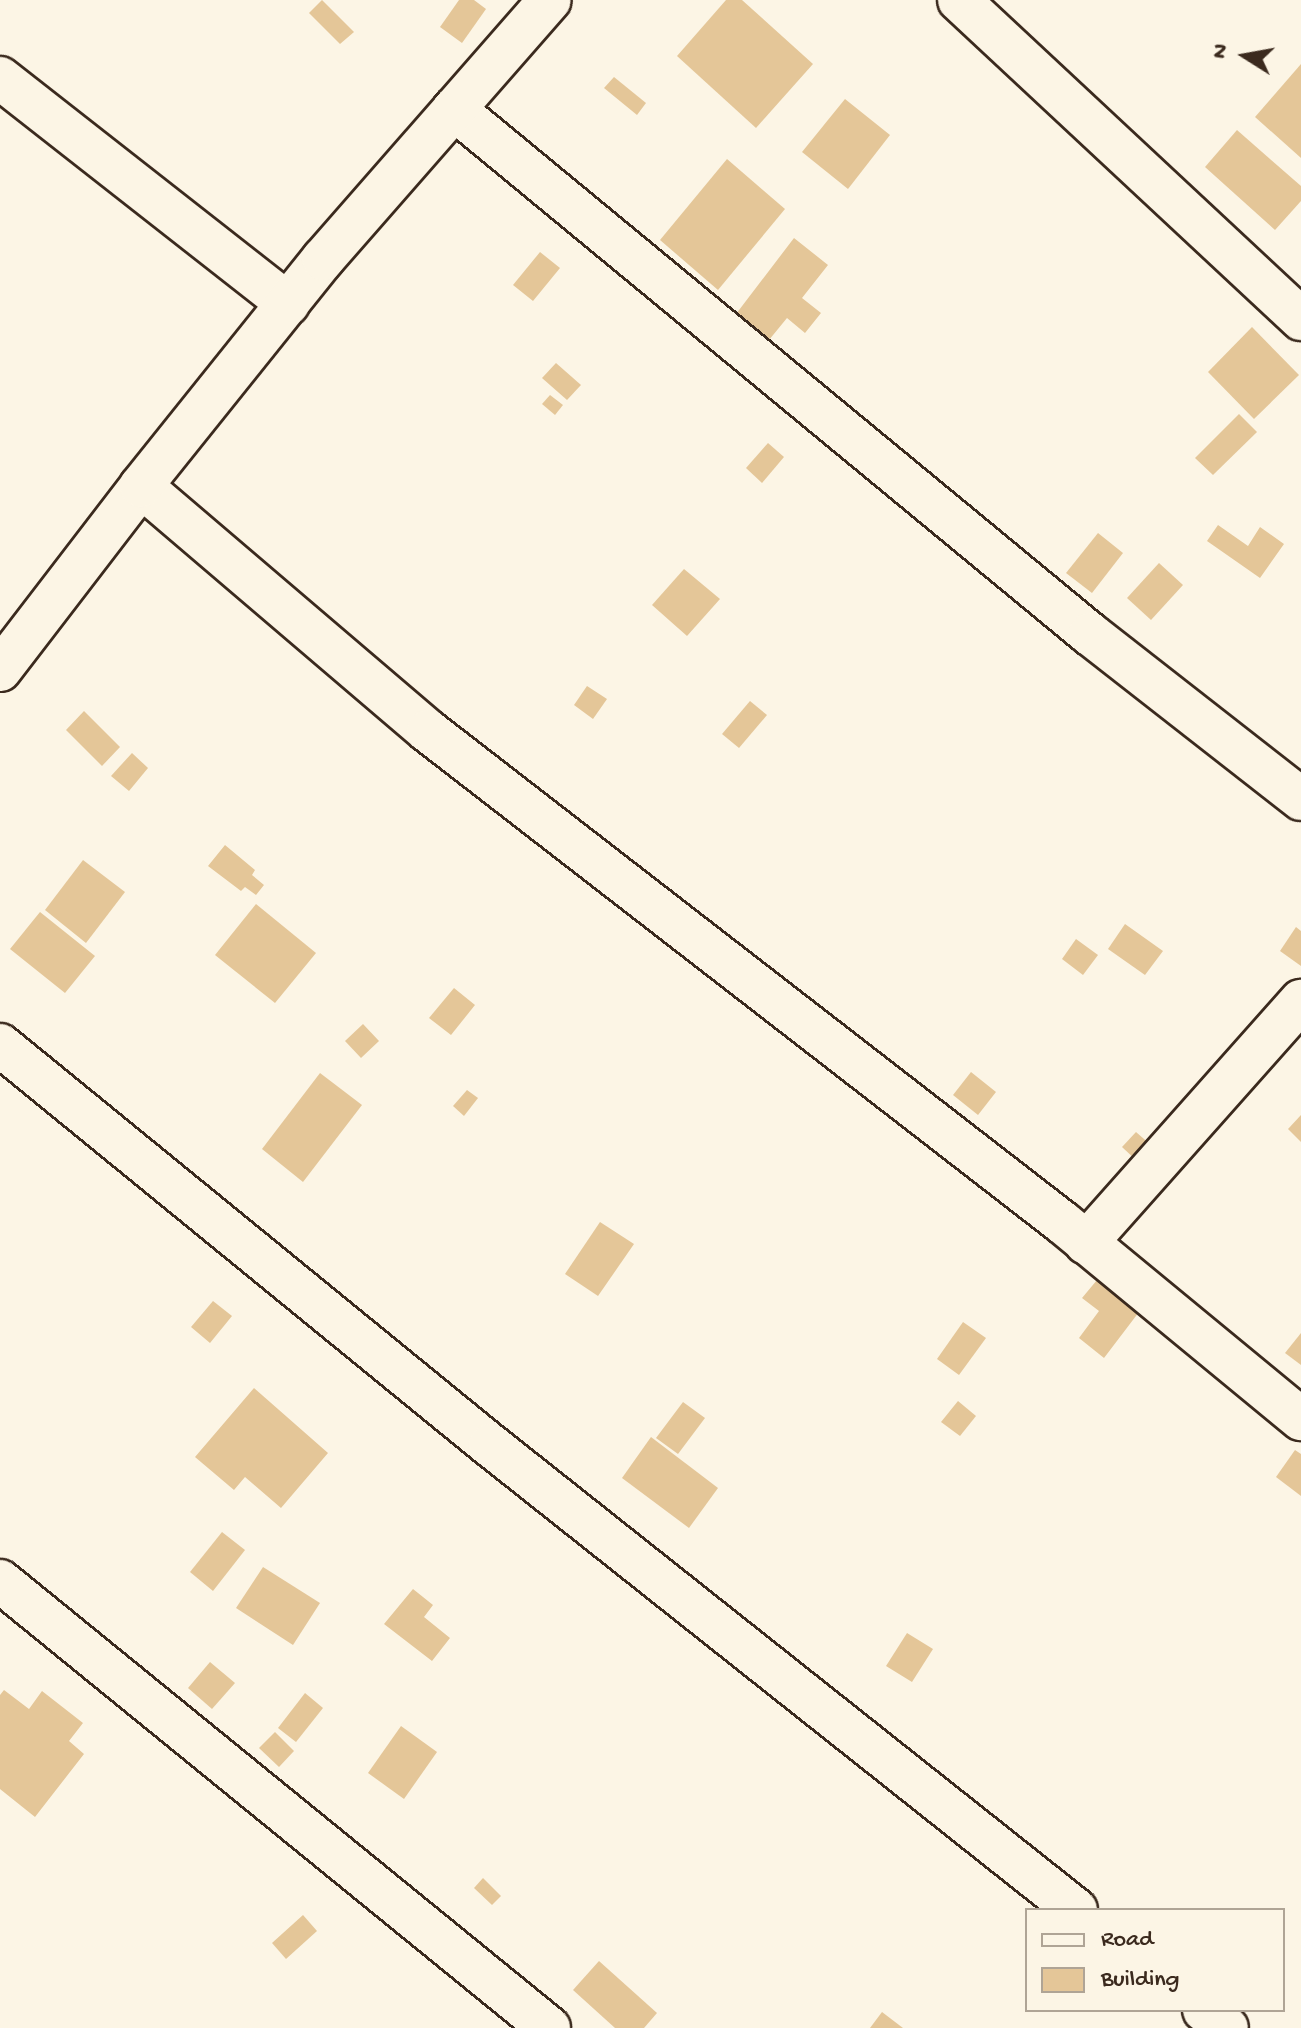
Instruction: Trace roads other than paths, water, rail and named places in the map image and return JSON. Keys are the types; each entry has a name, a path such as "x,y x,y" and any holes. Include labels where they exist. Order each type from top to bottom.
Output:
{"street":[{"path":"0,670 141,486 288,304 550,0"},
{"path":"959,0 1301,319"},
{"path":"0,78 288,304"},
{"path":"454,109 1090,634 1301,799"},
{"path":"141,486 428,731 1086,1243 1301,1419"},
{"path":"1086,1243 1301,1001"},
{"path":"0,1045 503,1455 1073,1908"},
{"path":"0,1581 549,2028"},
{"path":"1207,2012 1227,2028"}]}
